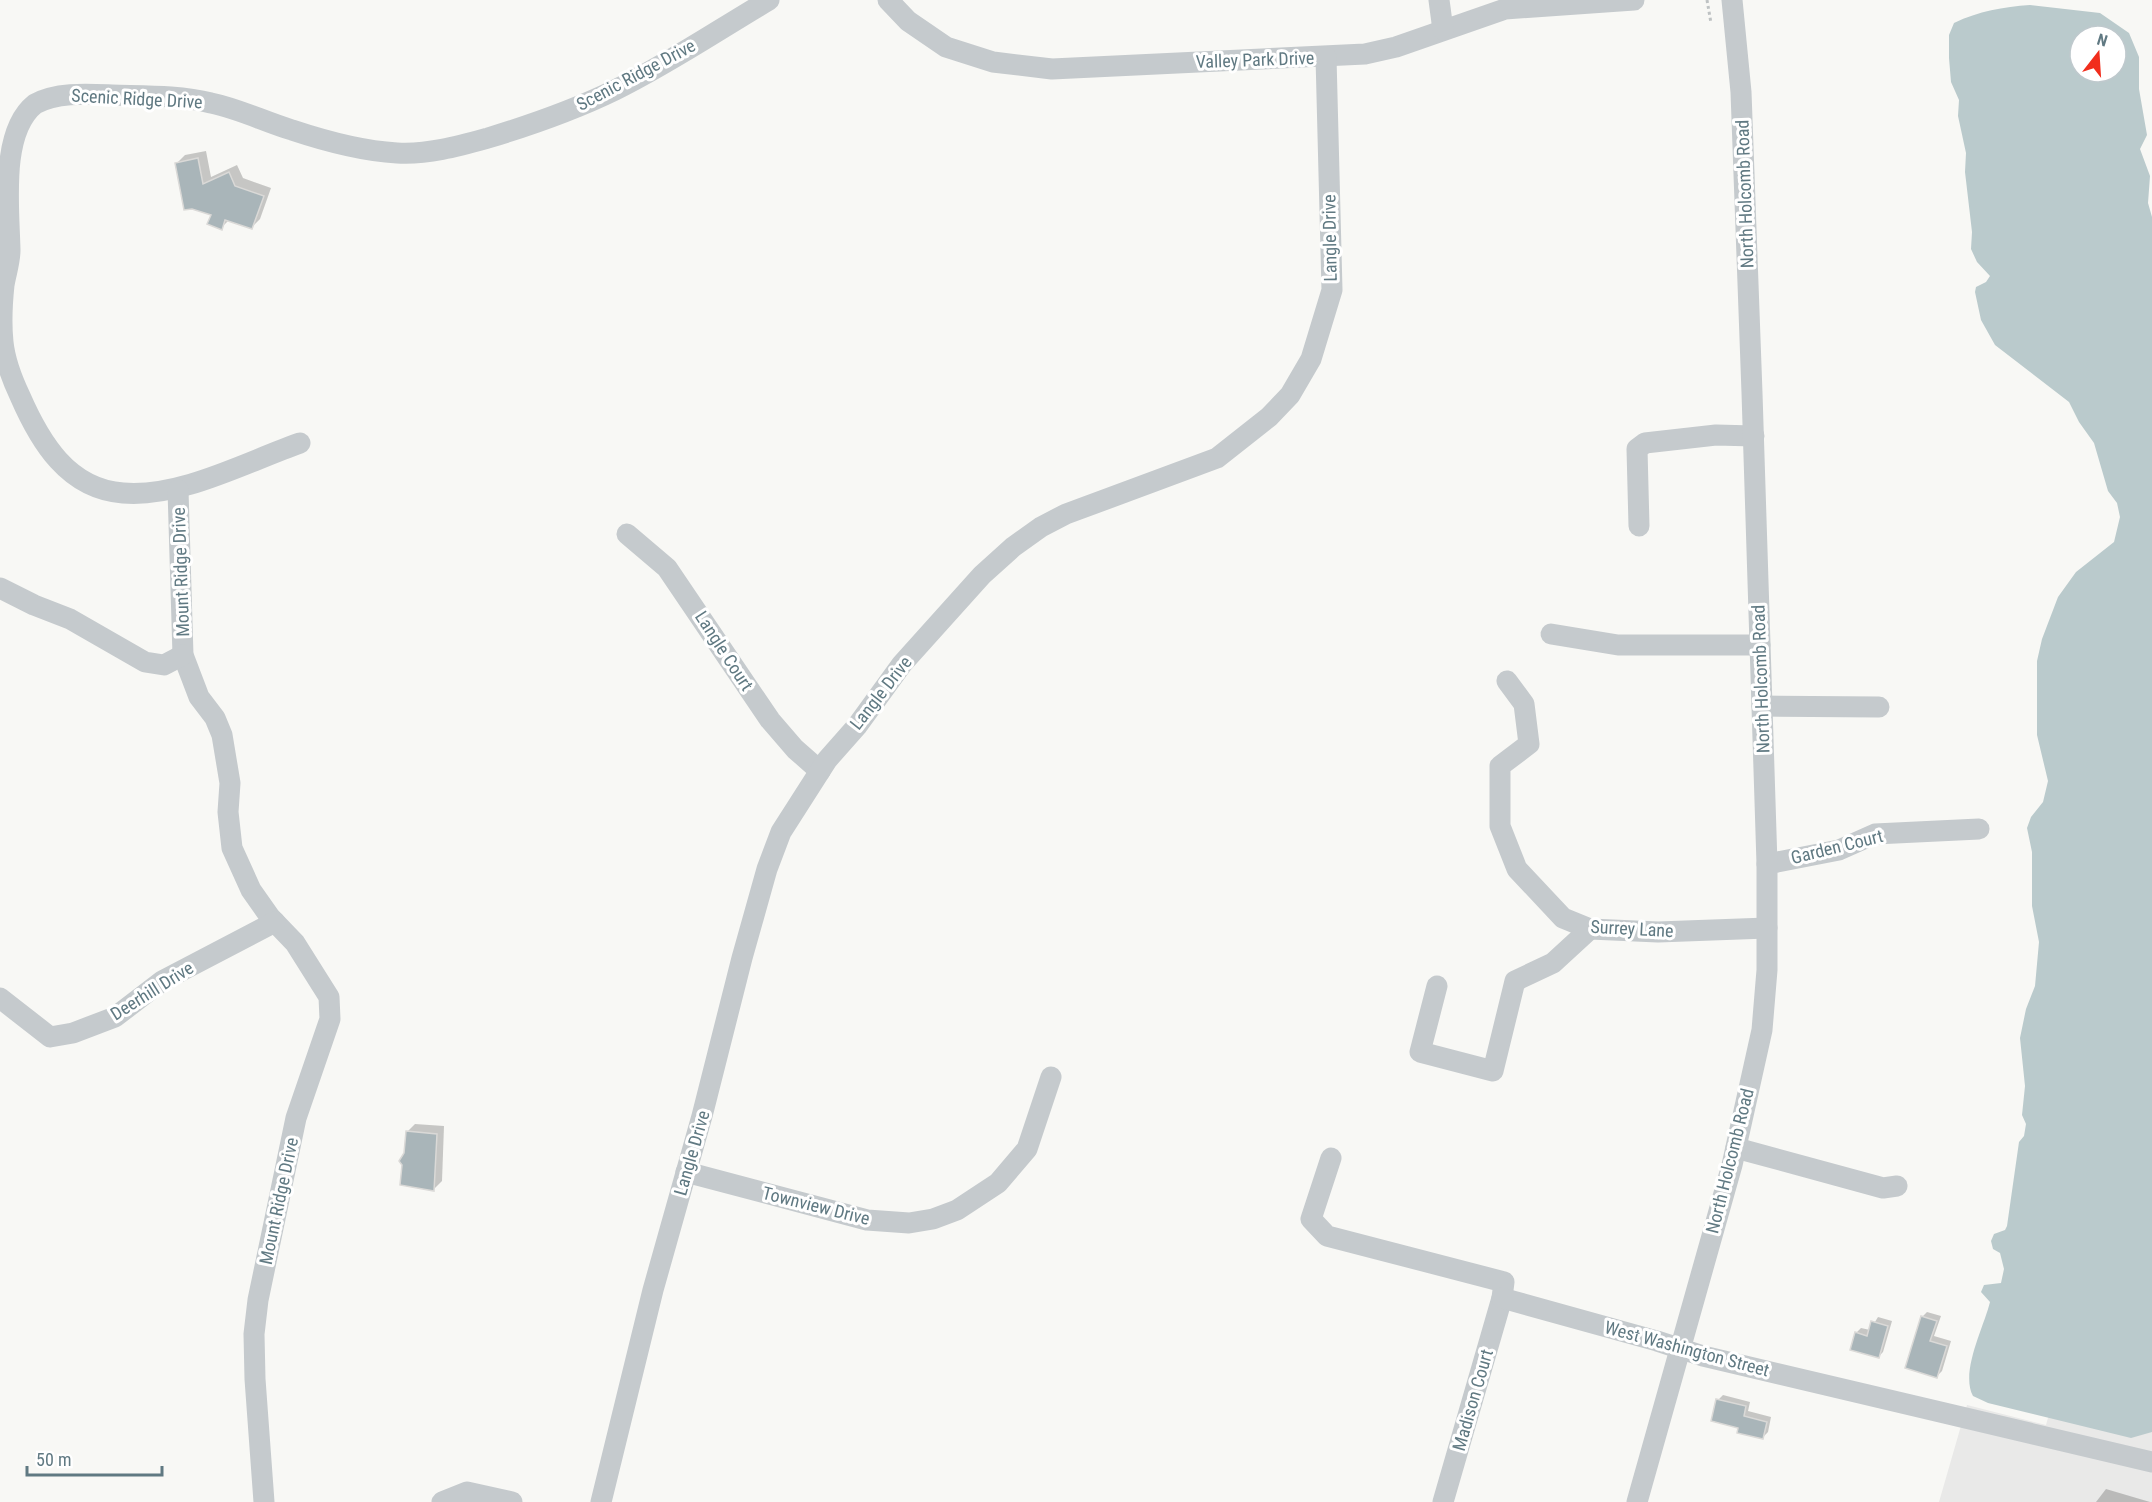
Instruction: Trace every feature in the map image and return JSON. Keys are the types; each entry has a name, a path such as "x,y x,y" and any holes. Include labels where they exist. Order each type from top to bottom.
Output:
{"street":[{"name":"Scenic Ridge Drive","path":"300,443 178,490 122,494 95,487 78,478 49,453 35,430 8,368 3,346 2,315 10,243 2,163 7,141 17,122 33,105 57,96 100,94 181,98 210,102 291,130 345,145 399,153 451,149 562,114 617,90 769,0"},
{"name":"Valley Park Drive","path":"888,0 908,21 946,47 993,62 1052,69 1365,54 1443,30 1506,4 1634,0"},
{"path":"1439,0 1443,30"},
{"name":"North Holcomb Road","path":"1637,1502 1736,1148 1762,1030 1767,928 1767,864 1741,92 1732,0"},
{"name":"Langle Drive","path":"601,1502 653,1290 767,869 781,832 820,771 902,664 982,575 1013,547 1041,527 1066,514 1217,458 1269,417 1290,395 1311,359 1332,290 1326,57"},
{"path":"1639,526 1637,449 1644,443 1716,435 1754,436"},
{"name":"Mount Ridge Drive","path":"178,490 183,655 199,697 215,718 222,735 230,783 229,825 232,848 251,890 275,922 295,943 330,997 330,1019 296,1118 258,1300 254,1334 255,1379 264,1502"},
{"name":"Langle Court","path":"627,534 668,568 770,720 795,749 820,771"},
{"path":"0,588 70,619 145,662 164,665 183,655"},
{"path":"1551,634 1618,645 1760,645"},
{"name":"Surrey Lane","path":"1507,681 1524,704 1529,744 1500,766 1500,826 1516,869 1563,918 1590,929 1658,932 1767,928"},
{"path":"1762,706 1879,707"},
{"name":"Garden Court","path":"1767,864 1839,850 1875,834 1979,830"},
{"name":"Deerhill Drive","path":"0,998 50,1037 73,1033 115,1017 162,981 275,922"},
{"path":"1437,986 1420,1052 1493,1071 1515,981 1553,963 1590,929"},
{"name":"Townview Drive","path":"686,1172 867,1220 909,1223 933,1219 957,1209 998,1183 1027,1149 1051,1077"},
{"path":"1736,1148 1883,1188 1897,1186"},
{"path":"1330,1158 1311,1219 1327,1236 1504,1282 1502,1298"},
{"name":"West Washington Street","path":"1502,1298 1679,1348 2044,1439 2152,1462"},
{"name":"Madison Court","path":"1443,1502 1502,1298"},
{"path":"442,1502 467,1492 512,1502"}],"path":[{"path":"1707,0 1711,23"}],"shaded area":[{"path":"2030,5 2100,13 2116,24 2068,24 2068,84 2128,84 2129,33 2139,57 2139,89 2147,135 2140,149 2150,176 2148,203 2152,217 2152,1432 2131,1438 1988,1403 1973,1396 1970,1386 1969,1375 1974,1349 1990,1302 1981,1292 1984,1285 2001,1283 2004,1269 2000,1253 1993,1249 1991,1241 1994,1234 2005,1230 2007,1226 2019,1142 2024,1136 2026,1124 2022,1115 2025,1086 2020,1038 2026,1009 2035,986 2039,942 2032,906 2032,852 2027,828 2031,817 2043,802 2048,781 2037,735 2037,661 2042,639 2058,597 2076,572 2114,542 2120,517 2117,503 2108,491 2094,443 2079,422 2069,402 1995,345 1981,320 1976,287 1986,282 1990,276 1977,262 1971,249 1972,232 1965,172 1966,153 1958,116 1959,100 1951,82 1949,35 1954,23 1991,10"},
{"path":"2152,1258 2152,1502 1939,1502 1967,1405 2046,1425 2073,1328"}],"building":[{"path":"198,158 203,184 229,172 235,186 264,196 252,229 225,220 222,230 207,224 211,215 192,209 184,210 175,163"},
{"path":"406,1131 437,1134 434,1191 400,1185 402,1165 399,1161 404,1153"},
{"path":"1921,1316 1937,1321 1930,1341 1947,1346 1937,1378 1905,1368"},
{"path":"1871,1321 1888,1326 1879,1358 1850,1350 1855,1332 1867,1336"},
{"path":"1716,1399 1746,1406 1744,1416 1767,1422 1763,1439 1737,1433 1738,1428 1711,1421"}]}
